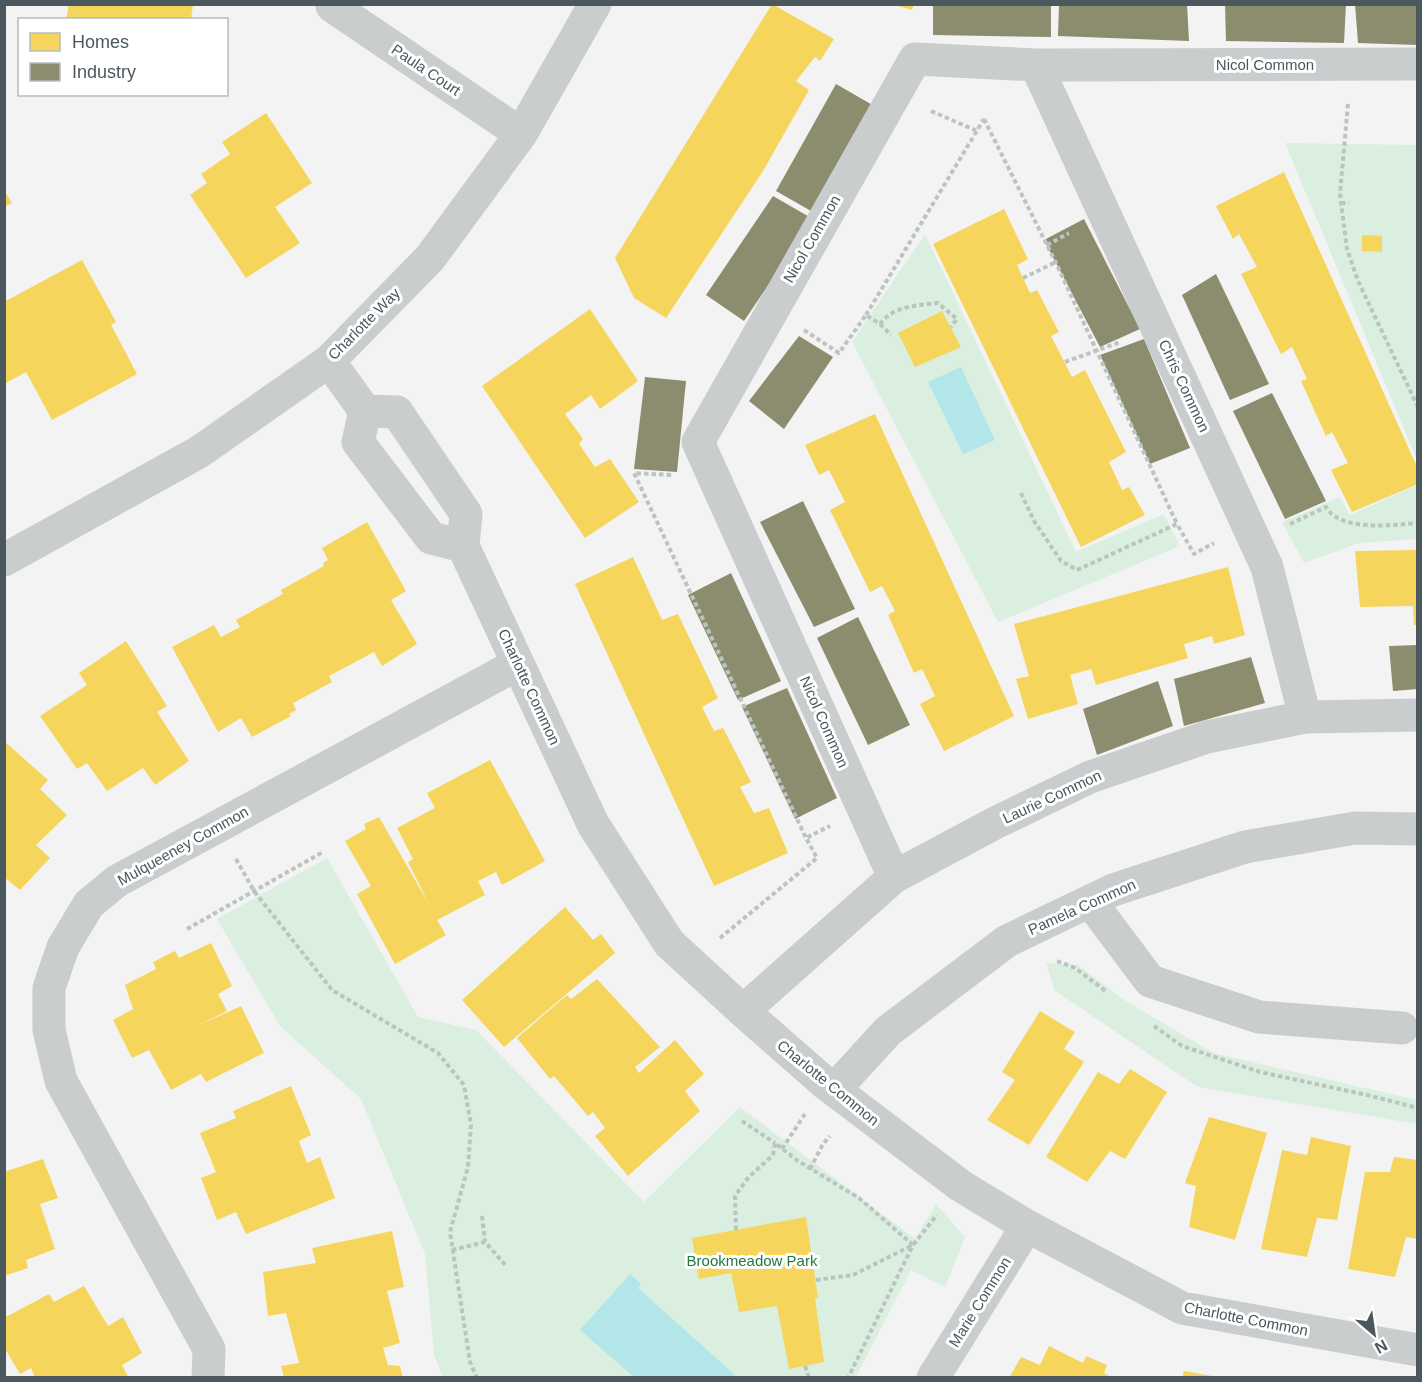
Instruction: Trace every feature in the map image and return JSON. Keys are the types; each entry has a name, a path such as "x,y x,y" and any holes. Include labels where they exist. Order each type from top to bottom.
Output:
{"street":[{"name":"Charlotte Way","path":"4,560 199,452 329,361 429,258 521,134 595,4"},
{"name":"Paula Court","path":"332,6 521,134"},
{"name":"Nicol Common","path":"894,877 698,442 915,59 1036,65 1418,64"},
{"name":"Chris Common","path":"1036,65 1267,567 1305,717"},
{"path":"329,361 365,411 358,442 431,538 463,546 466,514 397,411 365,411"},
{"name":"Charlotte Common","path":"463,546 593,824 669,943 834,1090 961,1186 1027,1226 1182,1308 1418,1350"},
{"name":"Mulqueeney Common","path":"208,1377 208,1349 60,1081 49,1030 48,988 63,947 89,904 117,881 518,664"},
{"name":"Laurie Common","path":"743,1011 894,877 995,823 1090,777 1207,737 1305,717 1418,715"},
{"name":"Pamela Common","path":"834,1090 888,1031 1007,941 1113,890 1245,847 1355,828 1418,829"},
{"path":"1090,902 1150,981 1259,1017 1402,1028"},
{"name":"Marie Common","path":"933,1377 1027,1226"}],"path":[{"path":"1351,64 1340,194 1347,249 1358,281 1418,407"},
{"path":"894,94 977,131"},
{"path":"772,310 839,353 867,315 984,119 1056,263 1194,554 1220,540"},
{"path":"1341,203 1349,203"},
{"path":"1047,245 1105,214"},
{"path":"1023,278 1056,263"},
{"path":"880,324 885,317 909,306 938,303 957,319 951,327"},
{"path":"867,315 891,335"},
{"path":"1065,362 1157,327"},
{"path":"713,476 634,474 806,838 818,858 715,943"},
{"path":"1021,493 1034,521 1061,561 1077,570 1178,524"},
{"path":"1306,516 1326,507 1329,513 1343,521 1361,525 1418,523"},
{"path":"806,838 864,811"},
{"path":"218,827 254,891 332,990 438,1053 464,1085 471,1125 468,1167 450,1232 470,1362 477,1377"},
{"path":"186,929 323,852"},
{"path":"742,1121 804,1165 859,1198 913,1245"},
{"path":"736,1230 735,1196 748,1178 773,1155 775,1143"},
{"path":"482,1216 485,1242 507,1266"},
{"path":"452,1250 485,1242"},
{"path":"816,1280 853,1275 913,1245"},
{"path":"848,1377 913,1245"},
{"path":"805,1366 809,1377"}],"green space":[{"path":"1285,143 1417,145 1417,460"},
{"path":"925,234 1076,552 1164,514 1180,546 998,622 852,342"},
{"path":"1417,485 1417,539 1359,543 1304,563 1282,522 1340,497 1350,515"},
{"name":"Brookmeadow Park","path":"327,858 418,1017 476,1030 644,1202 740,1107 915,1239 936,1204 965,1237 945,1287 911,1270 856,1377 443,1377 434,1355 425,1254 361,1099 280,1026 217,919"},
{"path":"1046,963 1078,965 1123,999 1213,1053 1417,1100 1417,1124 1198,1087 1055,991"}],"water":[{"path":"961,367 995,440 963,454 928,382"},
{"path":"630,1274 641,1284 638,1288 735,1375 733,1377 634,1377 580,1330"}],"building: Homes":[{"path":"69,4 193,4 191,18 66,18"},
{"path":"772,4 834,39 820,61 815,57 796,81 809,90 763,171 666,318 634,298 615,258"},
{"path":"891,4 914,4 912,10"},
{"path":"266,113 312,183 275,207 300,243 246,278 190,195 207,183 201,174 230,154 222,142"},
{"path":"1284,172 1418,469 1418,484 1352,512 1331,470 1348,463 1332,432 1326,436 1301,381 1307,379 1292,347 1281,354 1241,274 1257,267 1239,234 1233,239 1216,206"},
{"path":"4,190 12,203 4,207"},
{"path":"1004,209 1028,259 1017,265 1030,293 1037,290 1059,332 1051,336 1072,377 1085,370 1126,452 1109,462 1122,490 1129,487 1145,515 1081,547 933,244"},
{"path":"1362,235 1382,236 1382,252 1362,251"},
{"path":"82,260 116,322 111,325 137,374 52,420 26,372 6,383 4,380 4,302"},
{"path":"590,309 638,381 600,409 591,395 565,414 583,439 579,444 595,467 610,459 639,502 585,538 482,386"},
{"path":"942,311 961,347 915,367 898,333"},
{"path":"875,414 1014,716 944,751 920,704 935,696 922,669 914,673 888,615 895,611 882,586 870,592 830,510 845,502 829,470 819,475 805,445"},
{"path":"367,522 406,591 391,600 417,644 382,666 374,652 329,676 332,682 293,703 296,710 289,714 291,716 252,737 241,718 218,732 172,647 214,625 221,637 240,627 236,620 283,594 281,590 324,566 323,563 328,560 322,548"},
{"path":"1418,550 1418,625 1414,625 1413,606 1360,607 1355,551"},
{"path":"633,557 662,620 678,614 718,698 702,707 714,731 723,728 751,782 740,787 754,813 769,808 788,853 714,886 575,584"},
{"path":"1228,567 1245,635 1214,644 1212,636 1184,644 1188,658 1096,685 1091,669 1070,675 1078,704 1028,719 1016,679 1029,676 1014,624"},
{"path":"126,641 167,706 157,712 189,761 155,785 143,768 107,791 87,763 77,769 40,716 87,685 79,673"},
{"path":"4,741 48,780 40,789 67,815 36,845 50,858 20,890 4,877"},
{"path":"490,760 545,861 502,885 496,872 478,881 485,895 437,920 446,935 395,964 357,894 371,886 345,841 366,829 364,824 379,817 430,906 408,862 413,859 397,828 435,808 427,793"},
{"path":"565,907 593,940 601,934 615,953 504,1047 462,1000"},
{"path":"211,943 232,986 218,994 227,1011 195,1027 241,1006 264,1053 206,1082 201,1074 171,1090 149,1050 132,1058 113,1020 133,1009 125,985 156,969 153,962 175,951 179,958"},
{"path":"597,979 660,1047 635,1067 639,1073 675,1040 704,1074 685,1091 700,1111 628,1176 595,1136 605,1128 593,1112 588,1116 554,1076 550,1079 517,1038 567,995 571,999"},
{"path":"1040,1011 1075,1032 1064,1049 1084,1062 1029,1145 987,1120 1015,1080 1002,1072"},
{"path":"1130,1069 1167,1092 1125,1159 1110,1151 1087,1182 1046,1157 1098,1072 1119,1084"},
{"path":"291,1086 311,1135 299,1141 307,1163 320,1157 335,1198 246,1234 236,1212 217,1220 201,1178 216,1172 200,1133 236,1118 233,1111"},
{"path":"1209,1117 1267,1133 1235,1240 1189,1227 1196,1186 1185,1183"},
{"path":"1311,1137 1351,1146 1337,1220 1317,1218 1307,1257 1261,1249 1282,1150 1307,1155"},
{"path":"1394,1157 1418,1160 1418,1239 1406,1237 1395,1277 1348,1269 1365,1172 1390,1172"},
{"path":"43,1159 58,1198 40,1204 55,1249 26,1260 28,1268 4,1276 4,1172"},
{"name":"Brookmeadow Park","path":"806,1217 818,1298 815,1299 824,1362 789,1369 777,1306 739,1312 731,1273 699,1279 692,1238"},
{"path":"392,1231 404,1287 387,1291 400,1343 383,1348 388,1365 400,1366 403,1378 284,1378 281,1366 299,1363 286,1313 268,1316 263,1272 316,1263 312,1248"},
{"path":"84,1286 108,1326 123,1317 142,1353 122,1365 129,1378 35,1378 31,1368 20,1374 4,1347 4,1318 49,1294 54,1302"},
{"path":"1049,1346 1083,1363 1086,1356 1107,1365 1104,1373 1112,1378 1009,1378 1021,1357 1040,1365"},
{"path":"1184,1371 1212,1376 1212,1378 1182,1378"}],"building: Industry":[{"path":"933,4 1051,4 1051,37 933,35"},
{"path":"1059,4 1187,4 1189,41 1058,36"},
{"path":"1225,4 1346,4 1344,43 1226,41"},
{"path":"1355,4 1418,4 1418,45 1358,43"},
{"path":"836,84 876,107 818,215 776,191"},
{"path":"773,196 813,219 744,321 706,295"},
{"path":"1084,219 1140,329 1100,347 1044,240"},
{"path":"1216,274 1269,384 1230,400 1182,295"},
{"path":"799,336 833,357 784,429 749,401"},
{"path":"1144,339 1190,448 1150,464 1100,355"},
{"path":"645,377 686,381 677,472 634,469"},
{"path":"1272,393 1326,501 1285,519 1233,411"},
{"path":"803,501 855,609 814,627 760,522"},
{"path":"731,573 781,681 738,700 688,595"},
{"path":"858,617 910,725 868,745 817,638"},
{"path":"1418,645 1418,689 1393,691 1389,646"},
{"path":"1251,657 1265,703 1184,726 1174,679"},
{"path":"1158,681 1173,726 1097,755 1083,709"},
{"path":"787,688 837,798 795,819 742,707"}]}
